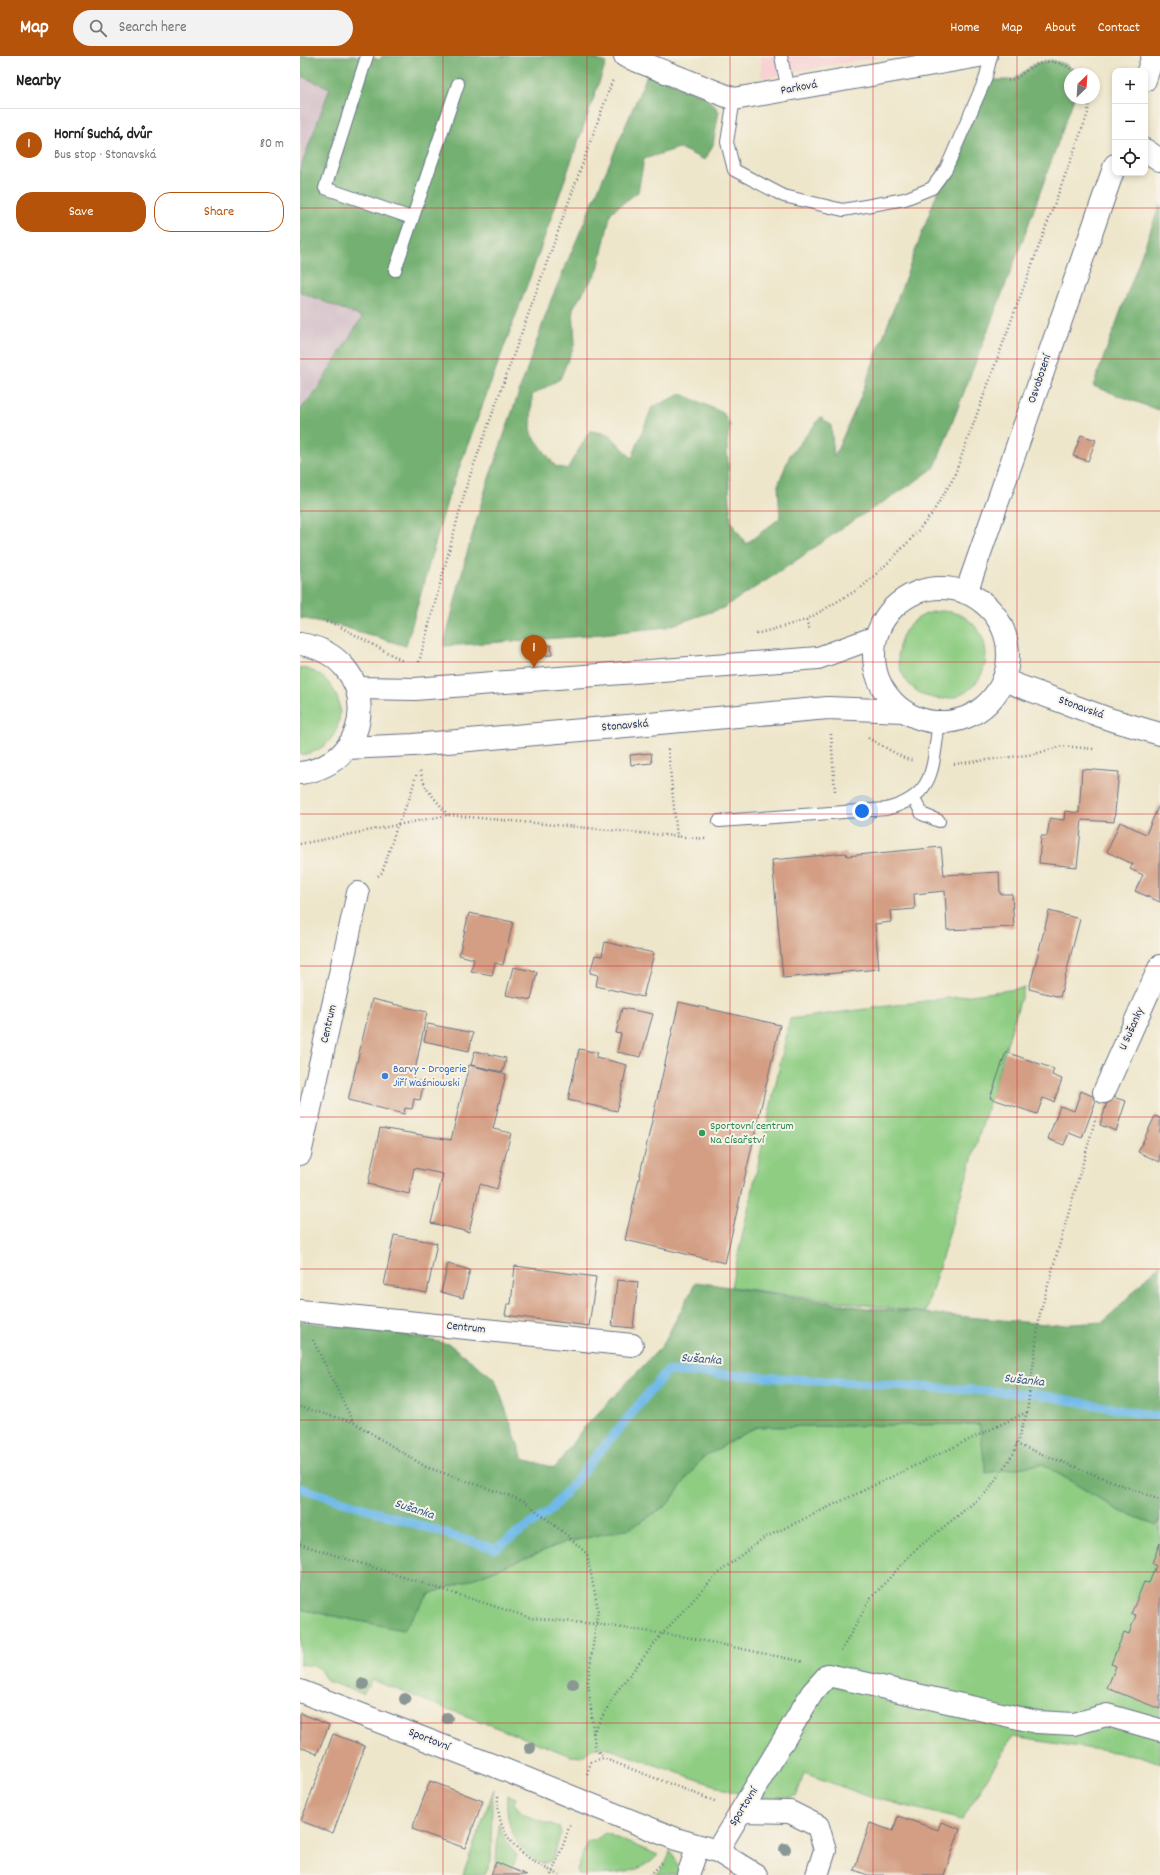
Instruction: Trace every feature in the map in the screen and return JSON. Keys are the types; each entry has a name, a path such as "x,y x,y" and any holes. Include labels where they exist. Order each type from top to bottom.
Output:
{"main road":[{"path":"625,56 734,99"},
{"name":"Parková","path":"734,99 979,56"},
{"path":"1148,71 1153,56"},
{"path":"1148,152 1160,160"},
{"name":"Osvobození","path":"966,593 1112,174"},
{"name":"Stonavská","path":"937,588 946,588 966,593 985,605 992,612 1001,626 1007,654 1003,680 991,698 979,710 960,719 939,722 921,719 904,711 890,698 878,677 874,657 876,637 889,612 910,595 927,589 937,588"},
{"path":"357,688 415,689 818,658 876,637"},
{"path":"300,644 315,646 333,656 348,670 357,688 360,704 359,720 354,735 346,748 335,760 323,767 300,773"},
{"name":"Stonavská","path":"1003,680 1109,718 1160,734"},
{"name":"Stonavská","path":"346,748 413,745 828,708 904,711"},
{"name":"Centrum","path":"300,1154 358,893"},
{"name":"U Sušanky","path":"1104,1092 1160,966"},
{"name":"Centrum","path":"300,1311 632,1345"},
{"path":"828,1675 888,1687 1037,1722 1074,1724 1107,1715 1160,1730"},
{"name":"Sportovní","path":"300,1691 577,1798 676,1840 707,1849 741,1812 812,1693 828,1675"},
{"path":"741,1812 790,1812 818,1826 826,1850 818,1875"},
{"path":"688,1875 707,1849 756,1875"}],"lane":[{"path":"367,56 325,188 412,218"},
{"path":"781,56 788,90"},
{"path":"734,99 727,142 734,170 784,196 843,210 905,199 932,188 946,169 985,80 991,56"},
{"path":"395,270 458,84"},
{"path":"719,821 886,809 902,805 914,798 924,787 930,774 939,722"},
{"path":"914,798 922,814 939,821"}],"path":[{"path":"985,80 1013,80 1035,64 1051,60 1065,64 1071,68"},
{"path":"417,669 467,484 613,78"},
{"path":"754,634 806,620 862,587 890,561 930,515 953,479 1088,113 1089,104"},
{"path":"324,622 337,625 404,661"},
{"path":"866,736 906,759 932,763 951,764 1035,754 1062,746 1094,749"},
{"path":"668,745 676,837"},
{"path":"358,893 382,873 396,826 410,797 419,766 426,788 448,815"},
{"path":"300,844 448,815 708,839"},
{"path":"300,1544 531,1618 596,1624 662,1634 813,1663 828,1675 871,1598 914,1551 986,1492 1014,1453 1027,1412 1040,1313 1104,1092"},
{"path":"310,1333 353,1422"},
{"path":"300,1407 353,1422 426,1467 526,1503 568,1536 587,1554 598,1609 588,1681 595,1747 603,1758 741,1812"},
{"path":"593,1733 617,1691 662,1634 717,1574 762,1539 1027,1412"},
{"path":"1016,1444 1160,1500"},
{"path":"577,1798 592,1762 603,1758"},
{"path":"505,1770 499,1791 498,1805 502,1824 509,1838 518,1850 535,1864 552,1873 560,1875"},
{"path":"552,1873 564,1843"}],"shaded area":[{"path":"761,56 885,56 761,78"},
{"path":"300,76 330,88 300,169"},
{"path":"300,292 362,317 318,388 300,410"}],"green space":[{"path":"300,56 368,56 380,60 382,56 587,56 606,63 536,261 448,498 406,646 337,625 300,618 300,410 318,388 362,317 300,292 300,169 330,88 300,76"},
{"path":"1051,60 1065,64 1071,68 1064,68 1064,104 1072,104 1024,237 935,467 913,483 848,524 781,571 723,608 666,627 573,637 444,646 465,560 487,484 551,300 648,73 706,97 719,111 713,145 705,160 679,148 644,159 638,192 611,212 598,270 573,308 575,343 560,379 532,395 531,433 555,466 567,469 590,431 609,434 632,458 652,407 682,394 723,413 730,425 727,444 731,522 746,544 780,518 778,485 790,455 821,417 831,425 834,457 859,401 946,169 985,80 1013,80 1035,64"},
{"path":"1160,205 1160,407 1158,410 1093,386"},
{"path":"942,611 959,614 973,624 983,638 986,655 983,672 973,686 959,696 942,699 925,696 911,686 901,672 898,655 901,638 911,624 925,614"},
{"path":"300,667 318,674 330,685 338,699 340,714 337,728 329,741 317,750 300,755"},
{"path":"1024,988 925,1313 731,1287 790,1019"},
{"path":"1160,1264 1160,1520 1157,1525 1120,1511 1042,1464 986,1473 979,1424 756,1427 702,1458 667,1505 631,1528 563,1543 475,1578 429,1594 403,1630 300,1609 300,1322 386,1331 449,1344 495,1379 523,1459 555,1468 581,1431 662,1346 696,1282 867,1308 1057,1325 1104,1322"},
{"path":"980,1424 986,1473 1042,1464 1120,1511 1157,1525 1160,1520 1160,1763 1140,1756 1012,1737 962,1820 870,1797 804,1773 797,1795 781,1801 733,1792 604,1747 591,1749 582,1757 571,1756 372,1680 363,1694 327,1681 318,1667 300,1664 300,1609 403,1630 429,1594 475,1578 563,1543 631,1528 667,1505 702,1458 756,1427"},
{"path":"494,1789 492,1800 491,1861 485,1875 463,1875"},
{"path":"507,1795 516,1798 514,1803 522,1814 559,1827 561,1833 552,1860 542,1864 524,1851 518,1843 510,1826"},
{"path":"499,1823 502,1833 517,1856 512,1869 496,1862"},
{"path":"605,1833 658,1855 651,1862 633,1870 612,1874 579,1875 577,1870 587,1842 595,1840"},
{"path":"670,1851 677,1862 678,1875 656,1875 665,1864"}],"building":[{"path":"1081,435 1096,440 1088,461 1073,456"},
{"path":"551,645 552,655 531,656 530,647"},
{"path":"651,753 652,763 631,765 630,755"},
{"path":"1082,769 1119,772 1114,822 1082,820 1077,867 1039,863 1041,836 1047,836 1050,818 1064,820 1065,811 1079,813"},
{"path":"1160,803 1160,902 1135,891 1143,875 1130,869 1133,864 1107,852 1120,822 1146,834"},
{"path":"941,847 944,875 999,872 1000,894 1012,894 1014,927 947,930 945,891 914,894 915,909 890,911 891,922 875,924 879,969 783,978 772,860 846,853 847,856"},
{"path":"1049,911 1080,919 1060,997 1029,989"},
{"path":"469,913 513,922 503,965 495,963 492,975 471,971 474,959 459,955"},
{"path":"605,942 654,953 643,997 596,986 598,975 590,973 595,955 602,956"},
{"path":"513,967 537,972 531,1000 506,995"},
{"path":"372,999 427,1012 413,1080 424,1082 420,1100 414,1099 412,1109 405,1108 404,1114 348,1100"},
{"name":"Sportovní centrum Na Císařství","path":"679,1002 780,1025 725,1263 625,1240"},
{"path":"622,1008 653,1014 641,1057 617,1052 621,1034 616,1033"},
{"path":"428,1024 473,1033 469,1051 424,1041"},
{"path":"579,1049 598,1053 596,1057 627,1065 617,1111 568,1100"},
{"path":"475,1051 506,1058 503,1072 471,1065"},
{"path":"1006,1052 1054,1069 1052,1075 1062,1079 1054,1102 1043,1098 1037,1114 990,1098"},
{"path":"469,1065 506,1074 493,1129 511,1133 497,1189 480,1184 469,1232 431,1223 443,1174 414,1168 409,1194 368,1184 380,1128 451,1140"},
{"path":"1081,1091 1097,1098 1082,1138 1069,1133 1064,1145 1048,1139 1060,1106 1074,1111"},
{"path":"1109,1096 1126,1101 1116,1131 1100,1125"},
{"path":"1155,1116 1160,1118 1160,1162 1138,1152"},
{"path":"394,1235 437,1243 427,1293 384,1285"},
{"path":"448,1264 470,1270 463,1298 441,1292"},
{"path":"515,1266 596,1277 589,1326 505,1315 507,1304 511,1304"},
{"path":"617,1280 638,1282 633,1328 612,1326"},
{"path":"1160,1543 1160,1709 1107,1688 1116,1666 1111,1664 1124,1632 1129,1634 1136,1615 1131,1614 1144,1582 1149,1583 1156,1566 1152,1563"},
{"path":"300,1713 329,1725 317,1754 300,1747"},
{"path":"333,1734 365,1746 333,1833 301,1821"},
{"path":"430,1781 483,1801 465,1848 412,1829"},
{"path":"898,1816 938,1830 941,1822 960,1829 944,1875 868,1875 854,1870 870,1823 893,1831"},
{"path":"496,1862 512,1869 527,1875 491,1875"}],"waterway":[{"name":"Sušanka","path":"300,1488 495,1549 550,1511 667,1371 1035,1394 1160,1417"}],"place":[{"name":"Horní Suchá, dvůr","path":"534,668"},
{"name":"Barvy - Drogerie Jiří Waśniowski","path":"385,1076"},
{"name":"Sportovní centrum Na Císařství","path":"702,1133"}]}
